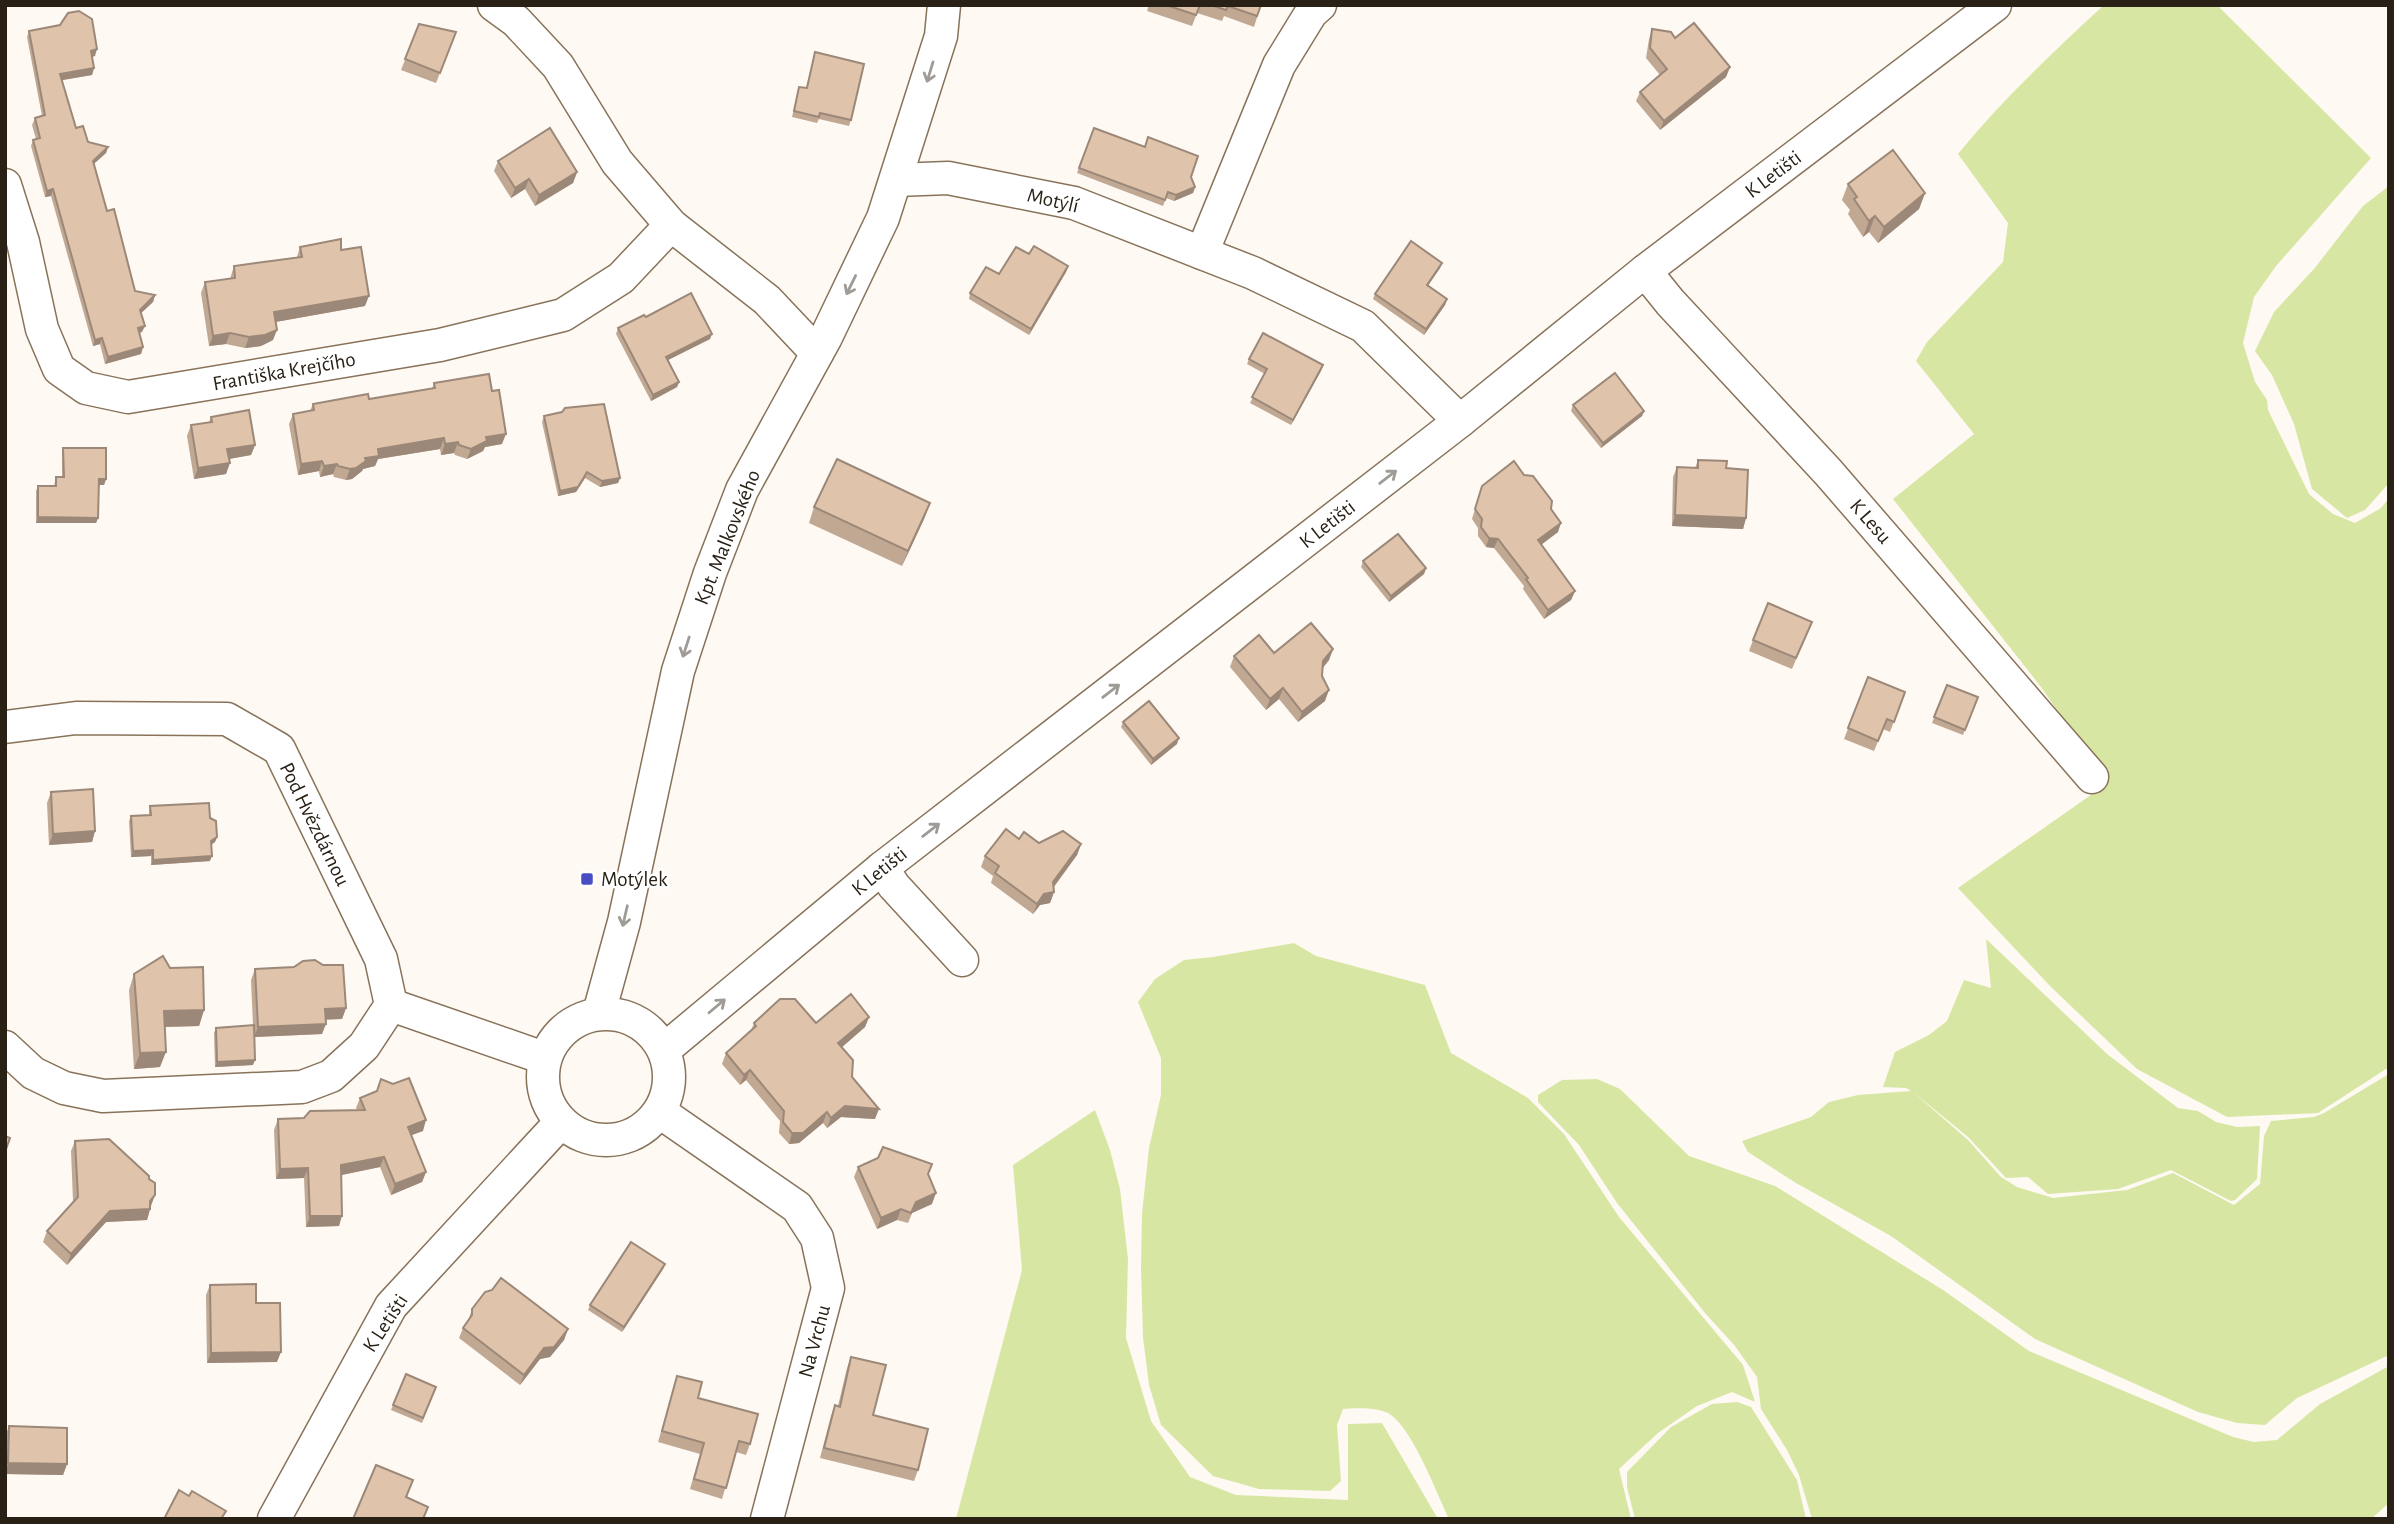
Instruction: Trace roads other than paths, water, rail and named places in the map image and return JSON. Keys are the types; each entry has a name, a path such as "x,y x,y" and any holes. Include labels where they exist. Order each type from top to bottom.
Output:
{"street":[{"path":"494,5 516,21 558,66 617,162 671,225 767,300 817,353"},
{"name":"Kpt. Malkovského","path":"599,1013 624,922 678,671 709,573 742,490 817,353 883,218 941,36 944,5"},
{"path":"1202,253 1279,65 1311,13 1320,5"},
{"name":"K Letišti","path":"664,1049 882,868 1460,422 1645,271 1995,5"},
{"name":"Motýlí","path":"896,180 948,178 1074,203 1253,273 1363,326 1460,422"},
{"name":"Františka Krejčího","path":"5,185 23,242 42,329 59,369 86,388 128,397 440,345 563,315 621,278 671,225"},
{"name":"K Lesu","path":"1645,271 1670,302 1828,472 2092,777"},
{"name":"Pod Hvězdárnou","path":"5,727 76,718 226,719 279,749 381,959 391,1005"},
{"path":"882,868 894,886 962,960"},
{"path":"5,1047 33,1073 64,1088 103,1096 302,1087 331,1076 363,1046 391,1005 544,1058"},
{"path":"599,1013 637,1020 664,1049 670,1081 660,1112 631,1136 594,1140 561,1122 544,1092 544,1058 565,1027 599,1013"},
{"name":"Na Vrchu","path":"660,1112 797,1207 817,1238 828,1288 767,1519"},
{"name":"K Letišti","path":"274,1519 391,1306 561,1122"}],"place":[{"name":"Motýlek","path":"587,879"}]}
